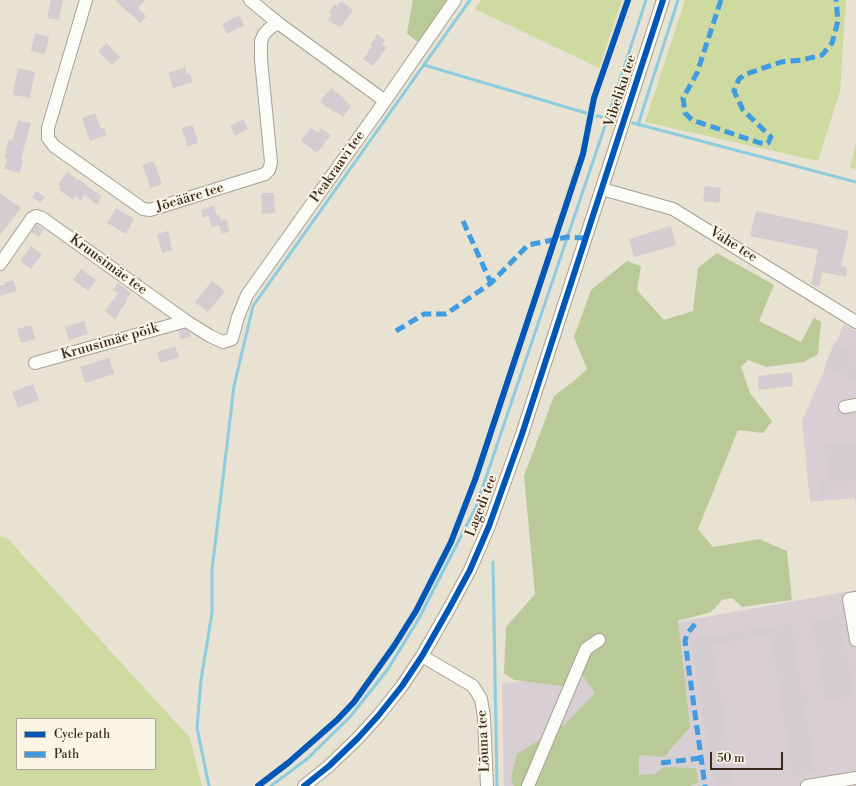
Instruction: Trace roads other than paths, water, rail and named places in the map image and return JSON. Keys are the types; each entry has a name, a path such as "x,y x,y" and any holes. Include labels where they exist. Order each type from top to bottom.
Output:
{"street":[{"name":"Jõeääre tee","path":"86,0 48,128 48,138 54,146 143,209 150,210 265,174 269,170 271,162 261,60 262,41 264,34 270,28 278,24"},
{"path":"250,0 278,24 385,101"},
{"name":"Peakraavi tee","path":"232,339 238,317 247,295 455,0"},
{"name":"Vibeliku tee","path":"602,189 663,0"},
{"name":"Vahe tee","path":"602,189 673,208 856,322"},
{"name":"Lagedi tee","path":"304,786 329,766 378,716 402,686 422,656 470,570 489,526 524,426 602,189"},
{"name":"Kruusimäe tee","path":"0,264 32,218 36,216 42,218 186,321 222,342 232,339"},
{"name":"Kruusimäe põik","path":"35,363 186,321"},
{"path":"853,598 856,640"},
{"path":"528,786 586,649 599,640"},
{"name":"Lõuna tee","path":"422,656 473,686 481,699 484,717 487,786"},
{"path":"810,785 856,778"}],"waterway":[{"path":"209,786 197,728 201,680 212,613 212,570 234,386 253,306 470,0"},
{"path":"271,786 307,759 350,717 388,669 418,620 476,507 646,0"},
{"path":"638,125 678,0"},
{"path":"424,65 586,113"},
{"path":"597,116 615,119"},
{"path":"633,123 856,182"},
{"path":"493,562 497,786"}]}
